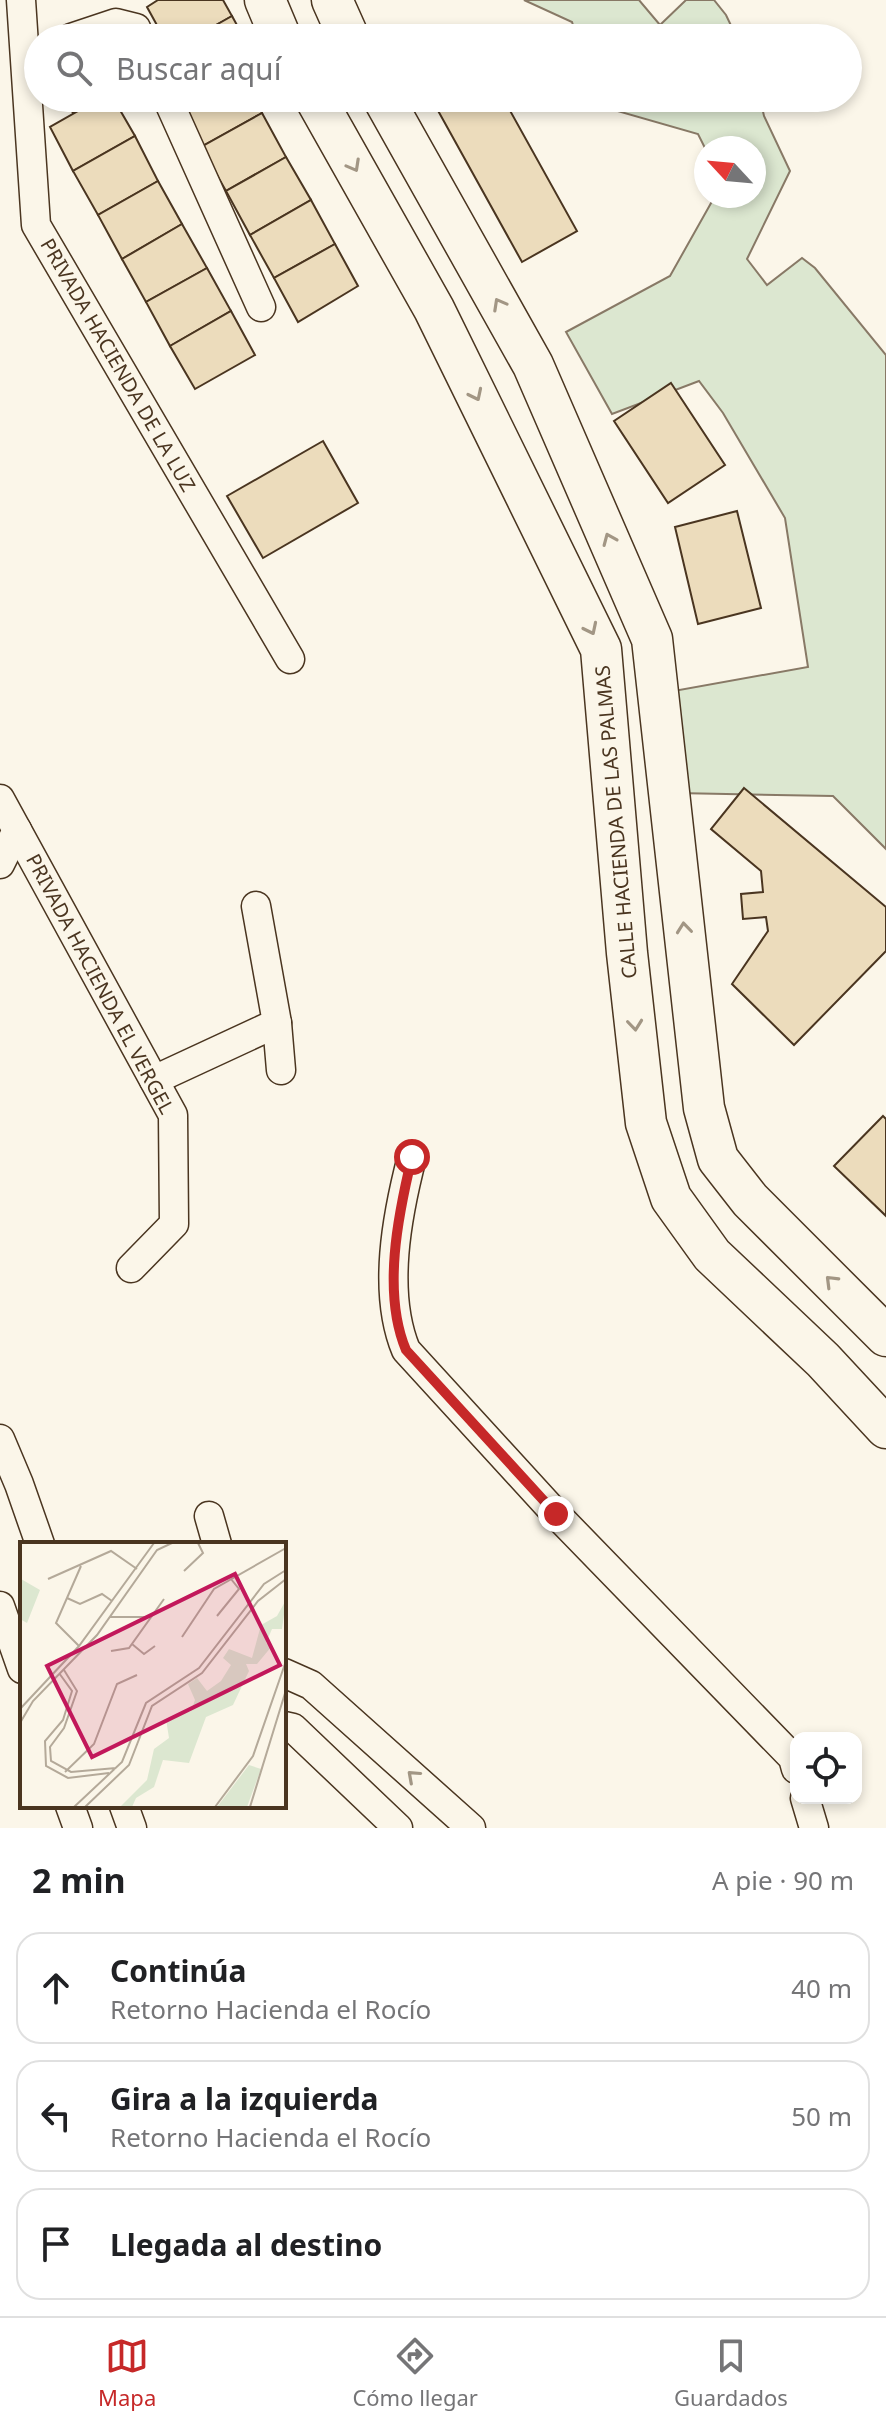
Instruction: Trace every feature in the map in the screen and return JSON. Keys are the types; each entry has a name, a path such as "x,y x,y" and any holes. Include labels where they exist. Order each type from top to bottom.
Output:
{"main road":[{"path":"265,0 275,24"},
{"path":"332,0 343,24"},
{"name":"CALLE HACIENDA DE LAS PALMAS","path":"323,112 434,309 601,649 627,953 646,1123 671,1198 712,1255 823,1360 886,1428"},
{"path":"391,112 533,365 652,639 704,1108 718,1159 750,1200 886,1336"}],"street":[{"name":"PRIVADA HACIENDA DE LA LUZ","path":"21,0 26,24"},
{"name":"PRIVADA HACIENDA DE LA LUZ","path":"33,112 36,225 290,659"},
{"path":"173,112 261,307"},
{"name":"PRIVADA HACIENDA EL VERGEL","path":"0,799 173,1115 174,1224 131,1268"},
{"name":"PRIVADA HACIENDA EL VERGEL","path":"0,864 17,830"},
{"path":"256,906 277,1023 281,1070"},
{"path":"154,1080 277,1023"},
{"path":"412,1157 401,1201 394,1273 396,1317 406,1350 556,1514 790,1755"},
{"path":"0,1439 10,1488 39,1542"},
{"path":"209,1516 216,1542"},
{"path":"0,1606 17,1652"},
{"path":"286,1674 311,1685 471,1828"},
{"path":"286,1726 293,1728 398,1828"},
{"path":"807,1804 814,1828"},
{"path":"71,1808 78,1828"},
{"path":"125,1808 132,1828"}],"green space":[{"path":"524,0 639,0 659,24 573,24"},
{"path":"686,0 714,0 730,24 661,24"},
{"path":"621,112 763,112 790,171 747,259 767,285 802,258 815,268 886,355 886,849 833,796 676,793 668,692 808,667 785,518 723,413 699,381 612,414 566,332 670,276 708,208 766,208 766,136 699,136"}],"building":[{"path":"158,0 223,0 232,16 218,24 156,24 147,7"},
{"path":"232,16 236,24 218,24"},
{"path":"76,112 121,112 135,136 73,171 50,127"},
{"path":"181,112 261,112 262,113 201,147"},
{"path":"439,112 511,112 577,231 522,262"},
{"path":"262,113 286,157 226,191 201,147"},
{"path":"135,136 158,181 98,215 73,171"},
{"path":"286,157 311,200 250,235 226,191"},
{"path":"158,181 182,224 122,259 98,215"},
{"path":"311,200 335,244 274,278 250,235"},
{"path":"182,224 207,268 146,302 122,259"},
{"path":"335,244 358,286 298,322 274,278"},
{"path":"207,268 231,311 170,346 146,302"},
{"path":"231,311 255,355 195,389 170,346"},
{"path":"671,383 725,465 668,503 614,421"},
{"path":"323,441 358,503 263,558 227,496"},
{"path":"737,511 761,608 698,624 675,527"},
{"path":"744,788 886,907 886,951 794,1045 732,984 768,931 766,917 743,919 741,894 763,892 761,871 711,829"},
{"path":"883,1116 886,1119 886,1216 834,1166"}],"route":[{"path":"412,1157 401,1201 394,1273 396,1317 401,1338 406,1350 556,1514"}]}
